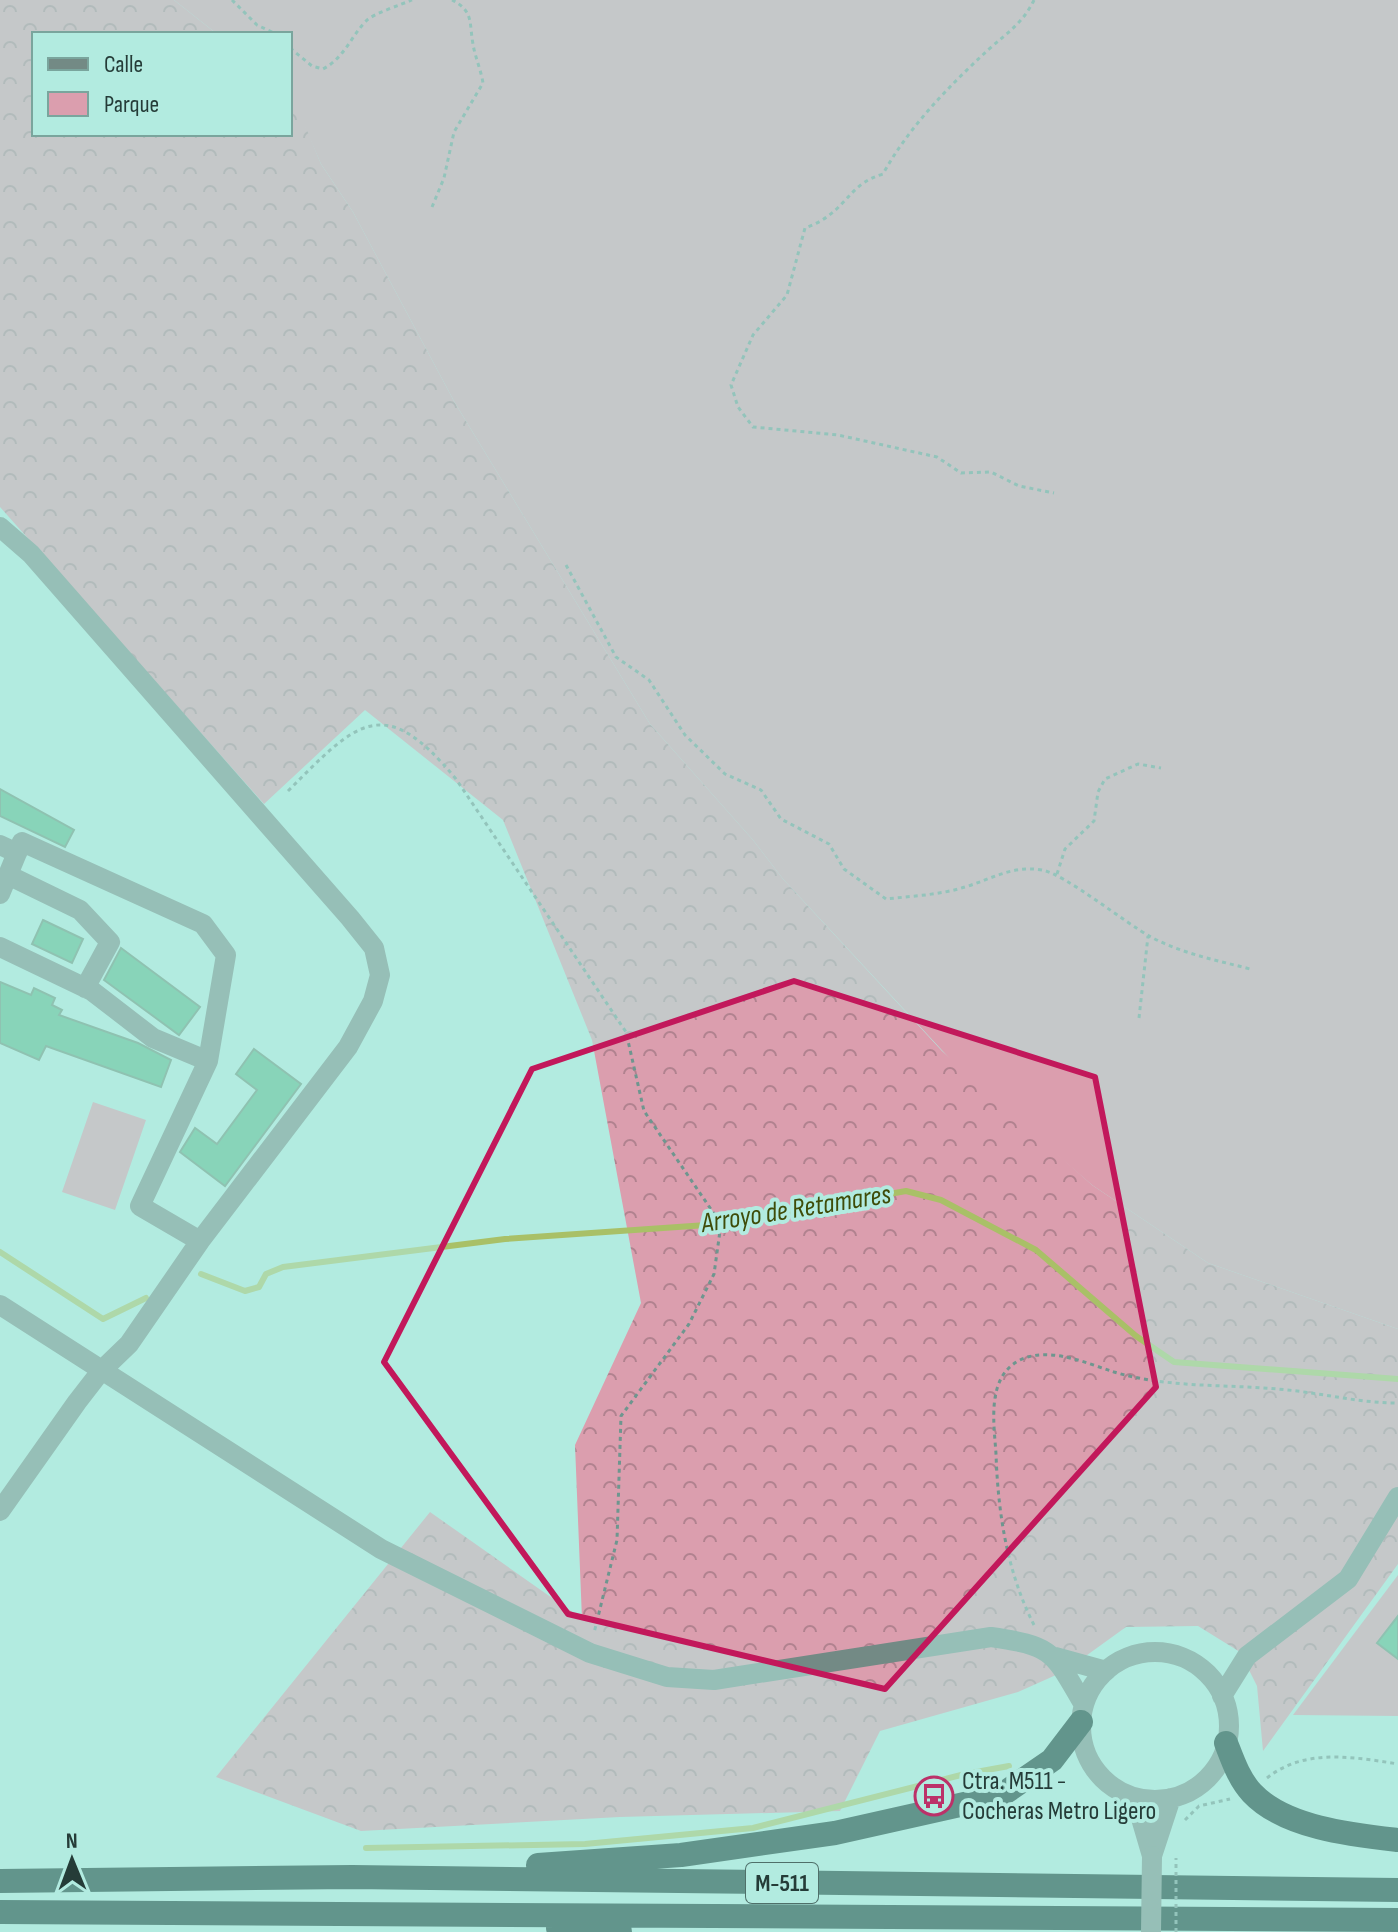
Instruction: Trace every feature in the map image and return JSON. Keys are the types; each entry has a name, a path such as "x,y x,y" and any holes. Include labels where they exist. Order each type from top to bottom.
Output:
{"highway":[{"path":"352,1877 681,1855 878,1825 1000,1796 1052,1760 1082,1713"},
{"path":"1226,1743 1250,1791 1272,1808 1301,1820 1398,1840"},
{"name":"M-511","path":"0,1881 352,1877 1398,1890"},
{"name":"M-511","path":"0,1912 1398,1920"},
{"path":"497,1917 570,1930 620,1932"}],"street":[{"path":"0,527 31,554 374,948 380,975 373,1001 348,1047 200,1241 129,1344 101,1371 0,1511"},
{"path":"85,988 110,942 80,910 60,900 4,884 9,849 22,842 203,924 226,955 208,1061 140,1206 200,1241"},
{"path":"60,900 75,866"},
{"path":"0,947 85,988 153,1038 208,1061"},
{"path":"0,1305 381,1549 590,1653 667,1677 714,1680 991,1637 1028,1642 1106,1671"},
{"path":"1222,1696 1247,1656 1348,1579 1398,1497"},
{"path":"1051,1653 1082,1713 1082,1739 1095,1769 1106,1782 1135,1798 1171,1798 1190,1791 1207,1779 1219,1762 1226,1743 1228,1719 1222,1696 1200,1668 1170,1654 1153,1652 1128,1658 1106,1671 1082,1713"},
{"path":"1200,1668 1247,1656"},
{"path":"1135,1798 1152,1856 1151,1932"},
{"path":"1152,1856 1171,1798"}],"path":[{"path":"232,0 257,25 272,32"},
{"path":"292,50 312,66 323,69 336,62 368,18 404,6 412,0"},
{"path":"432,207 444,178 454,132 483,83 473,46 471,18 465,6 452,0"},
{"path":"1034,0 1025,19 988,50 903,137 883,174 869,178 848,192 829,216 805,228 787,295 753,335 731,385 738,407 753,427 838,435 937,457 961,473 991,472 1019,486 1054,493"},
{"path":"566,565 616,657 649,680 685,735 725,774 761,790 781,819 829,844 844,869 886,899 951,891 1016,870 1057,874 1074,889 1148,936 1184,953 1250,969"},
{"path":"288,791 340,738 360,726 378,724 402,729 429,746 456,779 626,1032 644,1111 721,1224 714,1274 689,1324 621,1416 617,1540 590,1653"},
{"path":"1057,874 1065,849 1094,821 1098,792 1105,779 1138,764 1161,768"},
{"path":"1139,1018 1148,936"},
{"path":"1051,1653 1012,1576 997,1485 994,1399 1003,1373 1020,1360 1045,1355 1161,1383 1278,1389 1361,1402 1398,1403"},
{"path":"1180,1830 1199,1806 1236,1799 1280,1767 1307,1758 1363,1758 1398,1764"},
{"path":"1176,1848 1176,1932"}],"highlighted area":[{"path":"794,981 1095,1077 1156,1387 885,1689 568,1614 384,1362 532,1069"}],"green space":[{"path":"0,0 174,0 214,32 32,32 32,136 292,136 292,94 321,164 353,212 455,403 650,724 753,840 783,879 942,1051 1092,1185 1208,1263 1398,1329 1398,1564 1263,1751 1257,1686 1240,1652 1198,1626 1126,1627 1065,1671 1018,1692 880,1731 840,1811 620,1817 361,1831 216,1777 430,1512 582,1619 575,1445 641,1303 592,1040 503,820 365,710 264,804 0,507"},
{"path":"174,0 1398,0 1398,1329 1208,1263 1092,1185 965,1075 783,879 753,840 650,724 455,403 353,212 321,164 292,98 292,32 214,32"},
{"path":"93,1102 146,1120 115,1210 62,1192"},
{"path":"1398,1575 1398,1716 1293,1715"}],"building":[{"path":"0,789 74,830 65,847 0,816"},
{"path":"43,920 83,939 72,963 32,944"},
{"path":"121,948 200,1007 179,1035 104,980"},
{"path":"0,982 31,995 34,988 55,998 52,1005 62,1010 59,1015 138,1043 171,1060 161,1087 46,1046 39,1060 0,1043"},
{"path":"254,1049 301,1084 225,1186 180,1152 195,1128 217,1144 257,1090 236,1074"},
{"path":"1398,1616 1398,1659 1377,1643"}],"waterway":[{"name":"Arroyo de Retamares","path":"201,1274 245,1291 259,1287 266,1274 283,1267 505,1239 721,1224 906,1191 941,1200 1036,1250 1136,1336 1174,1362 1398,1379"},
{"name":"Arroyo de Retamares","path":"0,1252 103,1319 146,1298"},
{"path":"366,1848 585,1844 753,1828 965,1774 1009,1766"}],"place":[{"name":"Ctra. M511 - Cocheras Metro Ligero","path":"934,1796"}]}
